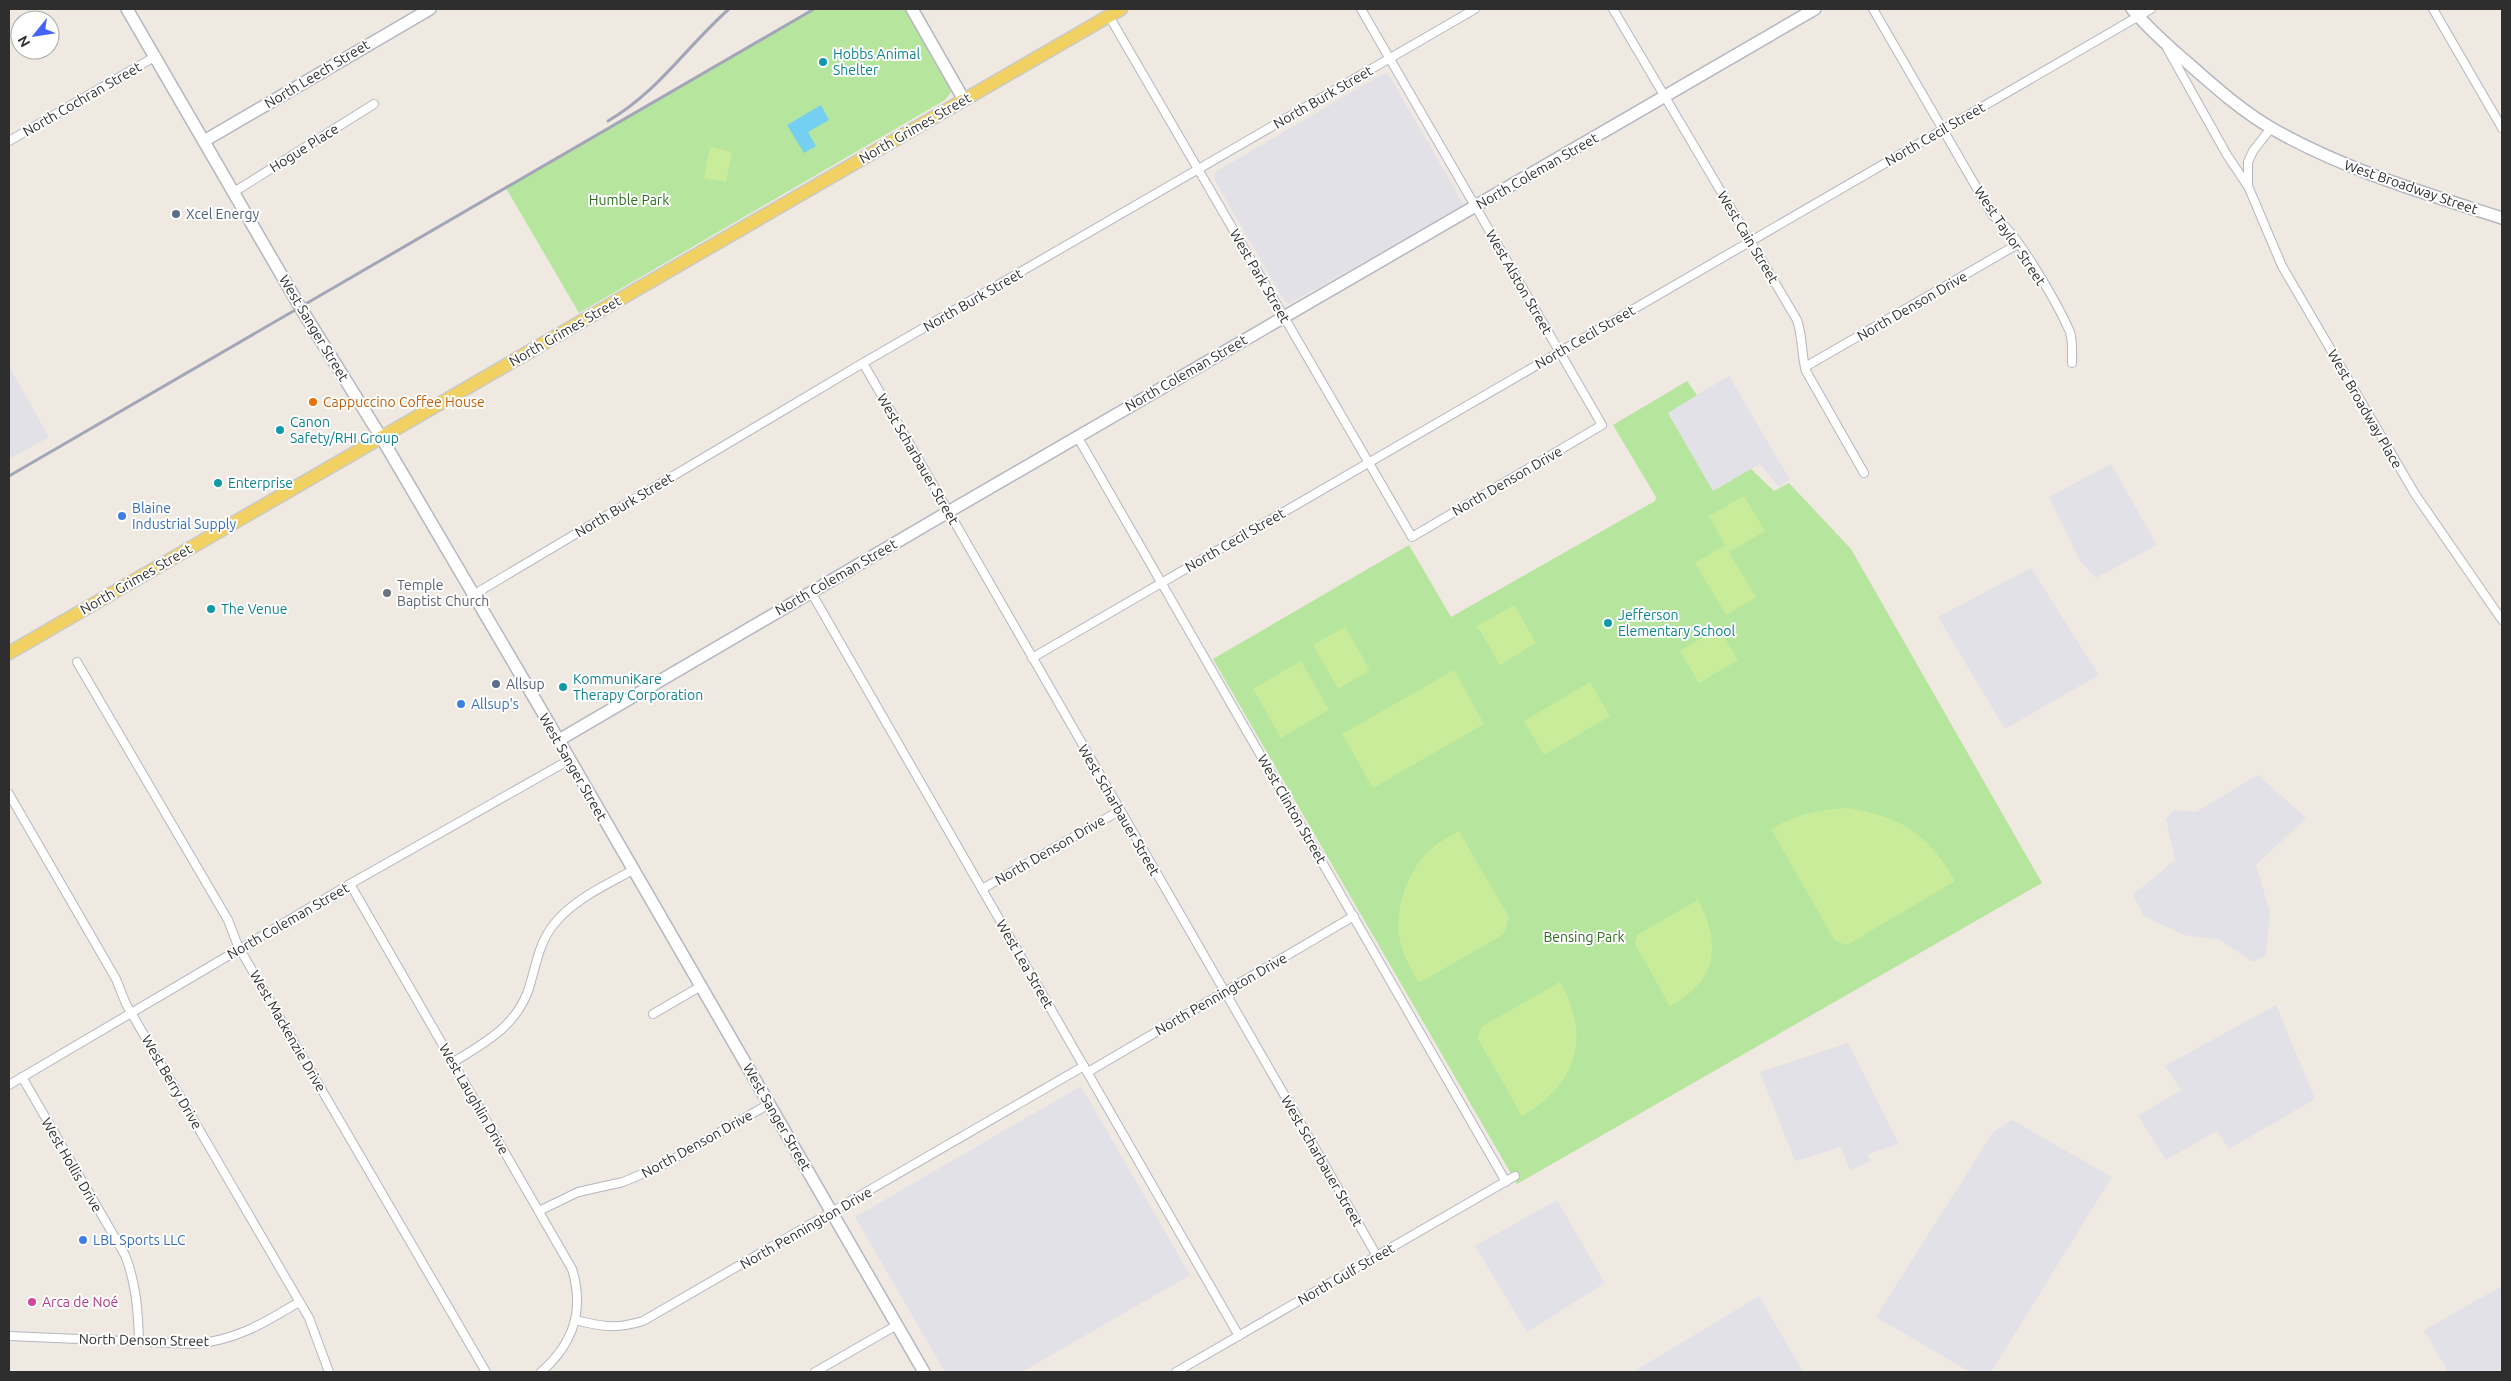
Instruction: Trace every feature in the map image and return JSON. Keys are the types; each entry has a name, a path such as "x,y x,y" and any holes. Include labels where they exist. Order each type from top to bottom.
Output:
{"main road":[{"name":"West Sanger Street","path":"127,9 323,346 381,437 559,740 924,1372"},
{"name":"North Leech Street","path":"204,141 430,9"},
{"path":"912,9 964,100"},
{"name":"North Grimes Street","path":"9,653 1121,9"},
{"name":"North Coleman Street","path":"559,740 1077,436 1815,9"},
{"name":"West Broadway Street","path":"2135,13 2206,79 2271,128 2312,150 2378,178 2502,218"}],"street":[{"name":"West Alston Street","path":"1361,9 1602,425"},
{"name":"North Burk Street","path":"473,595 863,364 1475,9"},
{"name":"West Cain Street","path":"1613,9 1797,320 1801,332 1802,358 1805,367 1864,473"},
{"name":"West Taylor Street","path":"1873,9 1993,216 2001,221 2018,244 2071,334 2072,363"},
{"name":"North Cecil Street","path":"1032,658 1943,130 2135,13 2151,9"},
{"path":"2433,9 2502,128"},
{"name":"West Park Street","path":"1109,16 1412,536"},
{"name":"West Broadway Place","path":"2164,42 2227,155 2248,186 2282,266 2343,372 2415,494 2502,620"},
{"name":"North Cochran Street","path":"9,141 156,56"},
{"name":"Hogue Place","path":"234,192 374,104"},
{"name":"West Broadway Place","path":"2248,186 2248,162 2253,151 2271,128"},
{"name":"North Denson Drive","path":"1805,367 2018,244"},
{"name":"West Scharbauer Street","path":"863,364 1377,1256"},
{"name":"North Denson Drive","path":"1412,536 1602,425"},
{"name":"West Clinton Street","path":"1077,436 1506,1182"},
{"name":"West Lea Street","path":"811,592 1239,1336"},
{"name":"West Mackenzie Drive","path":"78,662 228,920 240,949 486,1372"},
{"name":"North Coleman Street","path":"9,1084 132,1014 350,884 569,760"},
{"name":"West Berry Drive","path":"9,794 116,978 132,1014 300,1302 318,1339 330,1372"},
{"name":"North Denson Drive","path":"982,889 1119,811"},
{"path":"452,1063 493,1037 513,1019 529,989 542,944 566,910 633,870"},
{"name":"West Laughlin Drive","path":"350,884 572,1269 577,1284 576,1320"},
{"name":"North Pennington Drive","path":"576,1320 599,1326 622,1328 643,1320 1224,992 1354,916"},
{"path":"653,1014 701,986"},
{"name":"West Hollis Drive","path":"22,1077 125,1255 131,1270 138,1302 139,1340"},
{"name":"North Denson Drive","path":"539,1211 578,1192 623,1182 661,1166 769,1104"},
{"name":"North Gulf Street","path":"1176,1372 1516,1176"},
{"name":"North Denson Street","path":"9,1336 139,1340 196,1344 227,1340 263,1324 300,1302"},
{"path":"541,1372 551,1364 570,1338 576,1320"},
{"path":"815,1372 897,1325"}],"shaded area":[{"path":"1384,73 1388,73 1464,205 1289,304 1284,300 1215,181 1214,175 1217,171"},
{"path":"9,366 49,437 9,459"},
{"path":"1729,376 1790,480 1779,487 1760,464 1713,491 1668,412"},
{"path":"2111,464 2157,545 2096,578 2080,561 2049,497"},
{"path":"2031,568 2099,675 2005,729 1938,617"},
{"path":"2258,775 2306,818 2256,865 2270,912 2266,955 2253,962 2220,940 2184,935 2144,916 2133,895 2175,860 2166,819 2174,810 2196,812"},
{"path":"2276,1005 2315,1099 2229,1149 2217,1131 2166,1160 2138,1116 2181,1090 2165,1066"},
{"path":"1848,1043 1899,1144 1868,1154 1870,1162 1850,1170 1841,1147 1795,1161 1760,1072"},
{"path":"1081,1086 1190,1275 1022,1372 945,1372 855,1217"},
{"path":"2012,1120 2112,1177 1991,1372 1970,1372 1876,1317 1993,1132"},
{"path":"1557,1200 1605,1283 1527,1332 1475,1246"},
{"path":"2502,1286 2502,1372 2448,1372 2424,1330"},
{"path":"1759,1296 1803,1372 1633,1372"}],"green space":[{"name":"Humble Park","path":"814,9 906,9 952,91 945,100 579,313 506,188"},
{"path":"710,147 732,152 726,182 704,178"},
{"name":"Bensing Park","path":"1687,381 1697,395 1668,413 1713,491 1751,469 1774,491 1789,483 1851,549 2042,883 1517,1184 1213,659 1409,545 1451,617 1655,501 1656,497 1613,425"},
{"path":"1744,496 1765,531 1729,552 1756,597 1726,615 1695,563 1725,545 1709,516"},
{"path":"1514,605 1536,643 1500,665 1477,626"},
{"path":"1345,627 1370,670 1338,689 1313,645"},
{"path":"1719,628 1738,660 1699,683 1680,651"},
{"path":"1301,661 1329,710 1281,738 1253,689"},
{"path":"1454,670 1484,724 1373,788 1342,734"},
{"path":"1590,682 1610,716 1544,755 1524,721"},
{"path":"1848,808 1884,816 1911,830 1934,851 1945,864 1955,881 1847,945 1835,941 1771,829 1808,814"},
{"path":"1459,831 1509,917 1504,934 1419,983 1401,945 1398,922 1402,899 1410,877 1422,858 1444,839"},
{"path":"1698,900 1706,916 1710,932 1711,960 1706,973 1698,985 1686,996 1670,1006 1635,944 1637,935"},
{"path":"1560,982 1570,1002 1575,1022 1576,1040 1573,1058 1566,1074 1555,1090 1540,1104 1522,1116 1478,1039 1481,1027"}],"water":[{"path":"821,105 829,120 808,132 816,146 804,153 787,125"}],"railway":[{"path":"608,121 626,109 657,83 729,9"},
{"path":"9,476 814,9"}],"place":[{"name":"Hobbs Animal Shelter","path":"823,62"},
{"name":"Xcel Energy","path":"176,214"},
{"name":"Cappuccino Coffee House","path":"313,402"},
{"name":"Canon Safety/RHI Group","path":"280,430"},
{"name":"Enterprise","path":"218,483"},
{"name":"Blaine Industrial Supply","path":"122,516"},
{"name":"Temple Baptist Church","path":"387,593"},
{"name":"The Venue","path":"211,609"},
{"name":"Jefferson Elementary School","path":"1608,623"},
{"name":"Allsup","path":"496,684"},
{"name":"KommuniKare Therapy Corporation","path":"563,687"},
{"name":"Allsup's","path":"461,704"},
{"name":"LBL Sports LLC","path":"83,1240"},
{"name":"Arca de Noé","path":"32,1302"}]}
